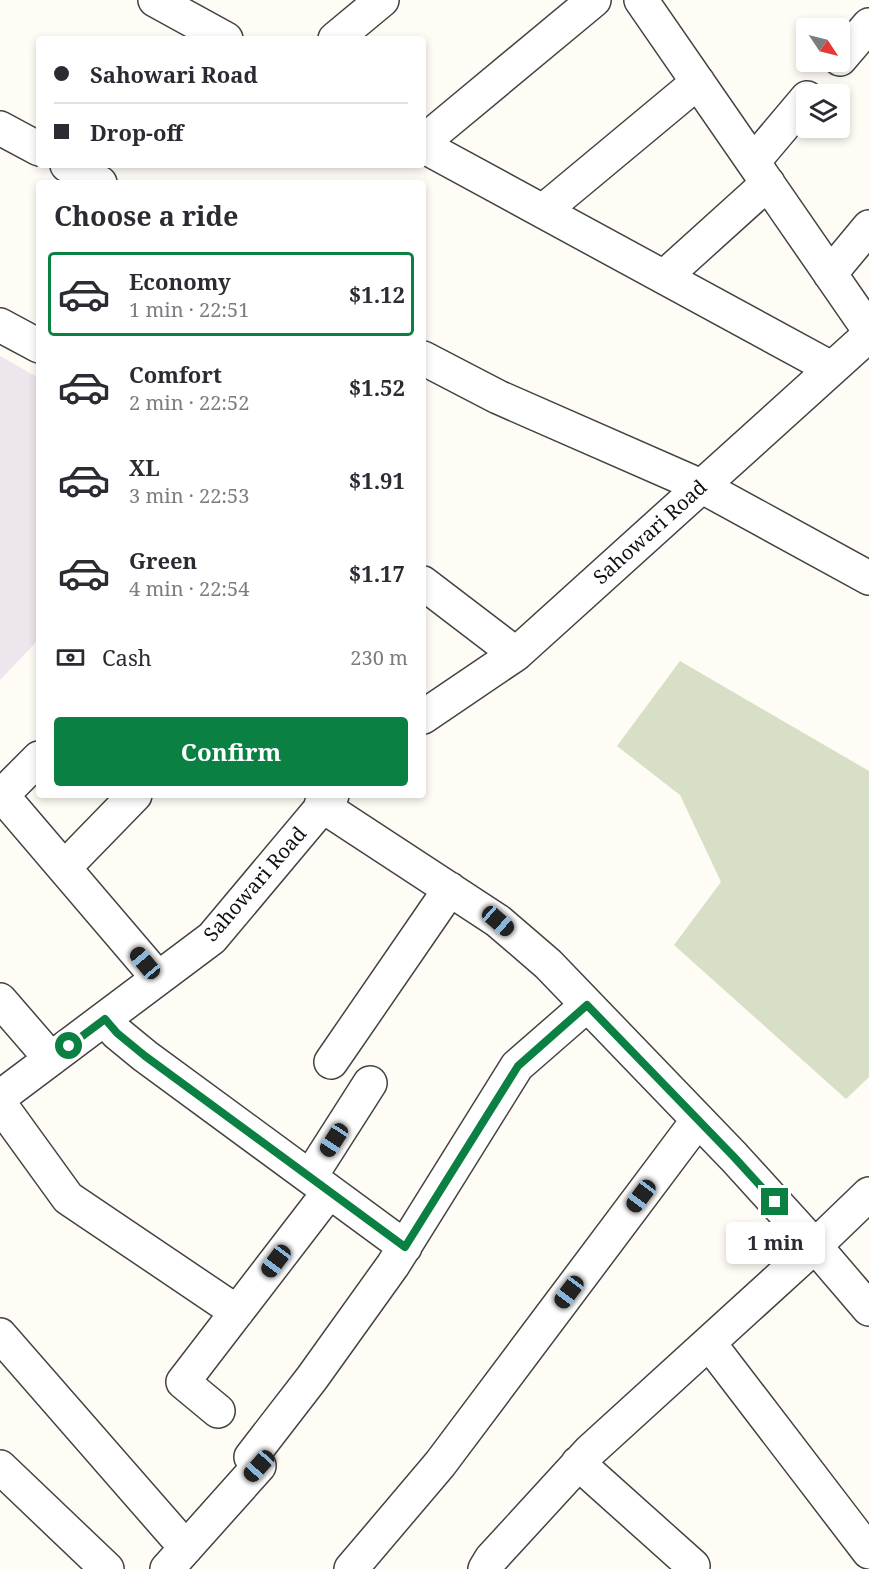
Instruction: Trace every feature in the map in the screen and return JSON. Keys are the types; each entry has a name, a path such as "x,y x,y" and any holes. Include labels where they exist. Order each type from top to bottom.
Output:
{"street":[{"path":"339,36 382,0"},
{"path":"426,141 594,0"},
{"path":"641,0 869,330"},
{"path":"164,2 221,36"},
{"path":"819,84 855,46"},
{"path":"543,211 698,82"},
{"path":"664,277 761,173 796,116"},
{"path":"0,128 36,147"},
{"path":"426,146 831,368"},
{"path":"72,168 94,180"},
{"path":"830,274 869,227"},
{"path":"0,325 36,344"},
{"name":"Sahowari Road","path":"426,715 516,654 869,335"},
{"path":"426,360 498,397 701,486 869,578"},
{"path":"426,585 516,654"},
{"path":"36,761 1,794 158,978"},
{"path":"64,868 132,798"},
{"path":"326,800 498,921 548,964 698,1120 815,1246 869,1309"},
{"name":"Sahowari Road","path":"0,1097 212,938 326,800"},
{"path":"332,1062 450,889"},
{"path":"0,1000 51,1059"},
{"path":"0,1335 176,1558 259,1466 251,1456 312,1378 405,1247 518,1066 587,1005"},
{"path":"105,1019 117,1033 145,1056 405,1247"},
{"path":"218,1412 183,1382 237,1312 320,1184 370,1083"},
{"path":"0,1104 68,1198 237,1312"},
{"path":"351,1569 440,1464 698,1120"},
{"path":"485,1569 491,1559 578,1463 869,1194"},
{"path":"709,1343 869,1552"},
{"path":"578,1463 693,1566 690,1569"},
{"path":"0,1467 107,1569"},
{"path":"861,1569 869,1561"}],"shaded area":[{"path":"0,356 36,376 36,642 0,680"}],"green space":[{"path":"680,661 869,771 869,1077 846,1099 674,945 721,882 680,795 617,746"}],"route":[{"path":"69,1046 105,1019 117,1033 145,1056 405,1247 518,1066 587,1005 775,1202"}]}
